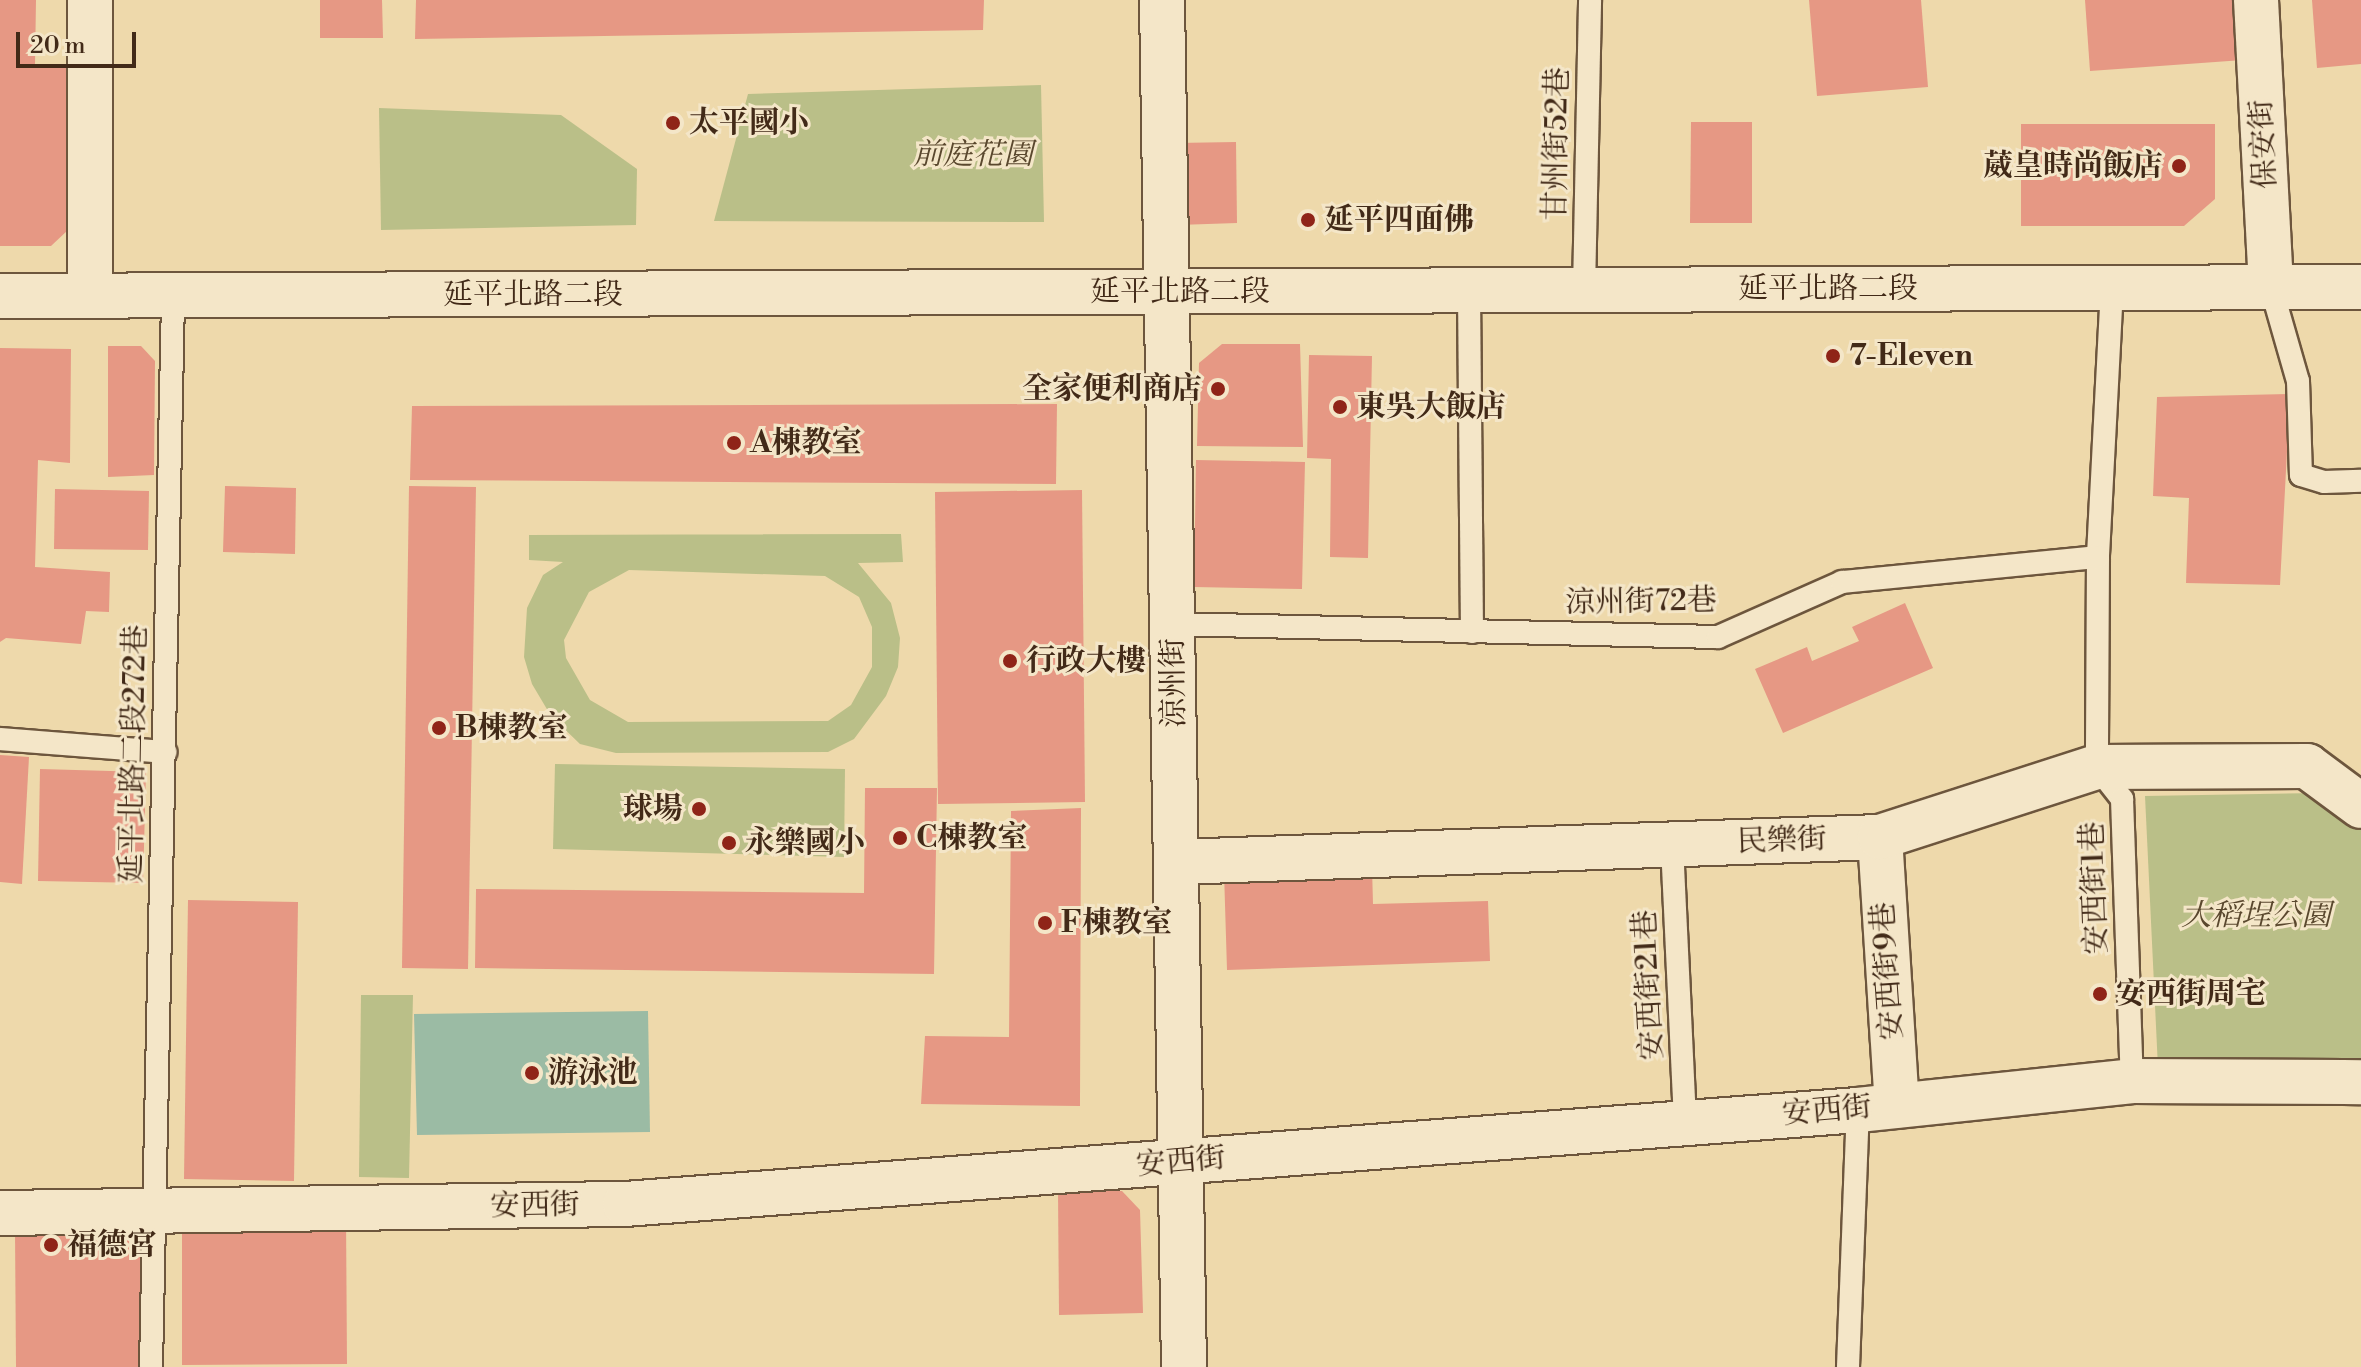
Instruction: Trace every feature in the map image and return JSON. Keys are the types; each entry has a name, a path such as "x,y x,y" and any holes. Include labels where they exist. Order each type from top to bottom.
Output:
{"street":[{"path":"90,0 90,296"},
{"name":"涼州街","path":"1162,0 1164,292 1184,1161 1184,1367"},
{"name":"保安街","path":"2256,0 2271,287"},
{"name":"延平北路二段","path":"0,296 2361,287"},
{"name":"民樂街","path":"1178,862 1880,837 2097,767 2307,766 2361,806"},
{"name":"安西街9巷","path":"1877,1107 1880,837"},
{"name":"安西街","path":"0,1213 625,1204 1877,1107 2132,1081 2361,1082"}],"lane":[{"name":"甘州街52巷","path":"1584,290 1590,0"},
{"path":"2271,287 2298,381 2301,475 2324,482 2361,481"},
{"path":"2097,767 2098,557 2112,288"},
{"path":"1469,290 1472,632"},
{"name":"延平北路二段272巷","path":"151,1367 173,296"},
{"name":"涼州街72巷","path":"1173,624 1718,637 1842,582 2098,557"},
{"path":"0,739 165,752"},
{"name":"安西街1巷","path":"2097,767 2122,799 2132,1081"},
{"name":"安西街21巷","path":"1672,845 1685,1121"},
{"path":"1848,1367 1877,1107"}],"green space":[{"name":"前庭花園","path":"1041,85 1044,222 714,221 748,94"},
{"path":"379,108 561,115 637,169 636,225 381,230"},
{"path":"901,534 903,562 858,563 891,603 900,638 898,667 886,696 854,739 828,752 616,753 580,744 551,716 532,684 524,657 527,608 543,575 563,562 529,560 529,535","holes":["629,570 825,576 859,597 872,627 872,667 851,705 828,721 628,722 590,700 566,658 564,640 589,592"]},
{"name":"球場","path":"555,764 845,769 844,857 553,849"},
{"name":"大稻埕公園","path":"2320,793 2361,824 2361,1065 2158,1068 2145,796"},
{"path":"361,995 413,995 409,1178 359,1177"}],"shaded area":[{"name":"游泳池","path":"648,1011 650,1132 417,1135 414,1014"}],"building":[{"path":"0,0 36,0 35,65 67,66 68,230 51,246 0,246"},
{"path":"320,0 382,0 383,38 320,38"},
{"path":"416,0 984,0 983,30 415,39"},
{"path":"1809,0 1921,0 1928,87 1817,96"},
{"path":"2085,0 2238,0 2243,60 2090,71"},
{"path":"2312,0 2361,0 2361,64 2317,68"},
{"path":"1691,122 1752,122 1752,223 1690,223"},
{"path":"2021,124 2215,124 2215,199 2184,226 2021,226"},
{"path":"1236,142 1237,223 1178,225 1176,143"},
{"path":"1222,344 1300,344 1303,447 1197,446 1199,363"},
{"path":"108,346 141,346 155,361 154,475 108,477"},
{"path":"0,348 71,349 70,463 38,460 35,567 110,572 109,612 86,611 81,644 6,638 0,642"},
{"name":"東吳大飯店","path":"1309,355 1372,356 1368,558 1330,557 1331,459 1307,458"},
{"path":"2290,394 2280,585 2186,583 2189,498 2153,496 2157,397"},
{"name":"A棟教室","path":"1057,404 1056,484 410,480 412,406"},
{"path":"1196,460 1305,462 1302,589 1194,587"},
{"path":"225,486 296,488 295,554 223,552"},
{"name":"B棟教室","path":"409,486 476,487 468,969 402,968"},
{"path":"55,489 149,491 148,550 54,549"},
{"name":"行政大樓","path":"1082,490 1085,802 938,804 935,492"},
{"path":"1905,603 1933,668 1783,733 1755,669 1807,647 1812,661 1859,641 1852,627"},
{"path":"0,755 29,757 22,884 0,882"},
{"path":"40,769 146,772 143,883 38,881"},
{"name":"C棟教室","path":"865,788 937,788 934,974 475,968 476,889 864,893"},
{"name":"F棟教室","path":"1081,808 1080,1106 921,1104 925,1036 1009,1037 1011,811"},
{"path":"1372,867 1373,904 1488,901 1490,961 1227,970 1224,872"},
{"path":"188,900 298,902 294,1181 184,1179"},
{"path":"1058,1191 1122,1191 1140,1210 1143,1313 1059,1315"},
{"path":"346,1215 347,1364 182,1365 182,1216"},
{"path":"142,1229 142,1367 16,1367 15,1230"}],"place":[{"name":"太平國小","path":"673,123"},
{"name":"葳皇時尚飯店","path":"2179,166"},
{"name":"延平四面佛","path":"1308,220"},
{"name":"7-Eleven","path":"1833,356"},
{"name":"全家便利商店","path":"1218,389"},
{"name":"東吳大飯店","path":"1340,407"},
{"name":"A棟教室","path":"734,443"},
{"name":"行政大樓","path":"1010,661"},
{"name":"B棟教室","path":"439,728"},
{"name":"球場","path":"699,809"},
{"name":"C棟教室","path":"900,838"},
{"name":"永樂國小","path":"729,843"},
{"name":"F棟教室","path":"1045,923"},
{"name":"安西街周宅","path":"2100,994"},
{"name":"游泳池","path":"532,1073"},
{"name":"福德宮","path":"51,1245"}]}
